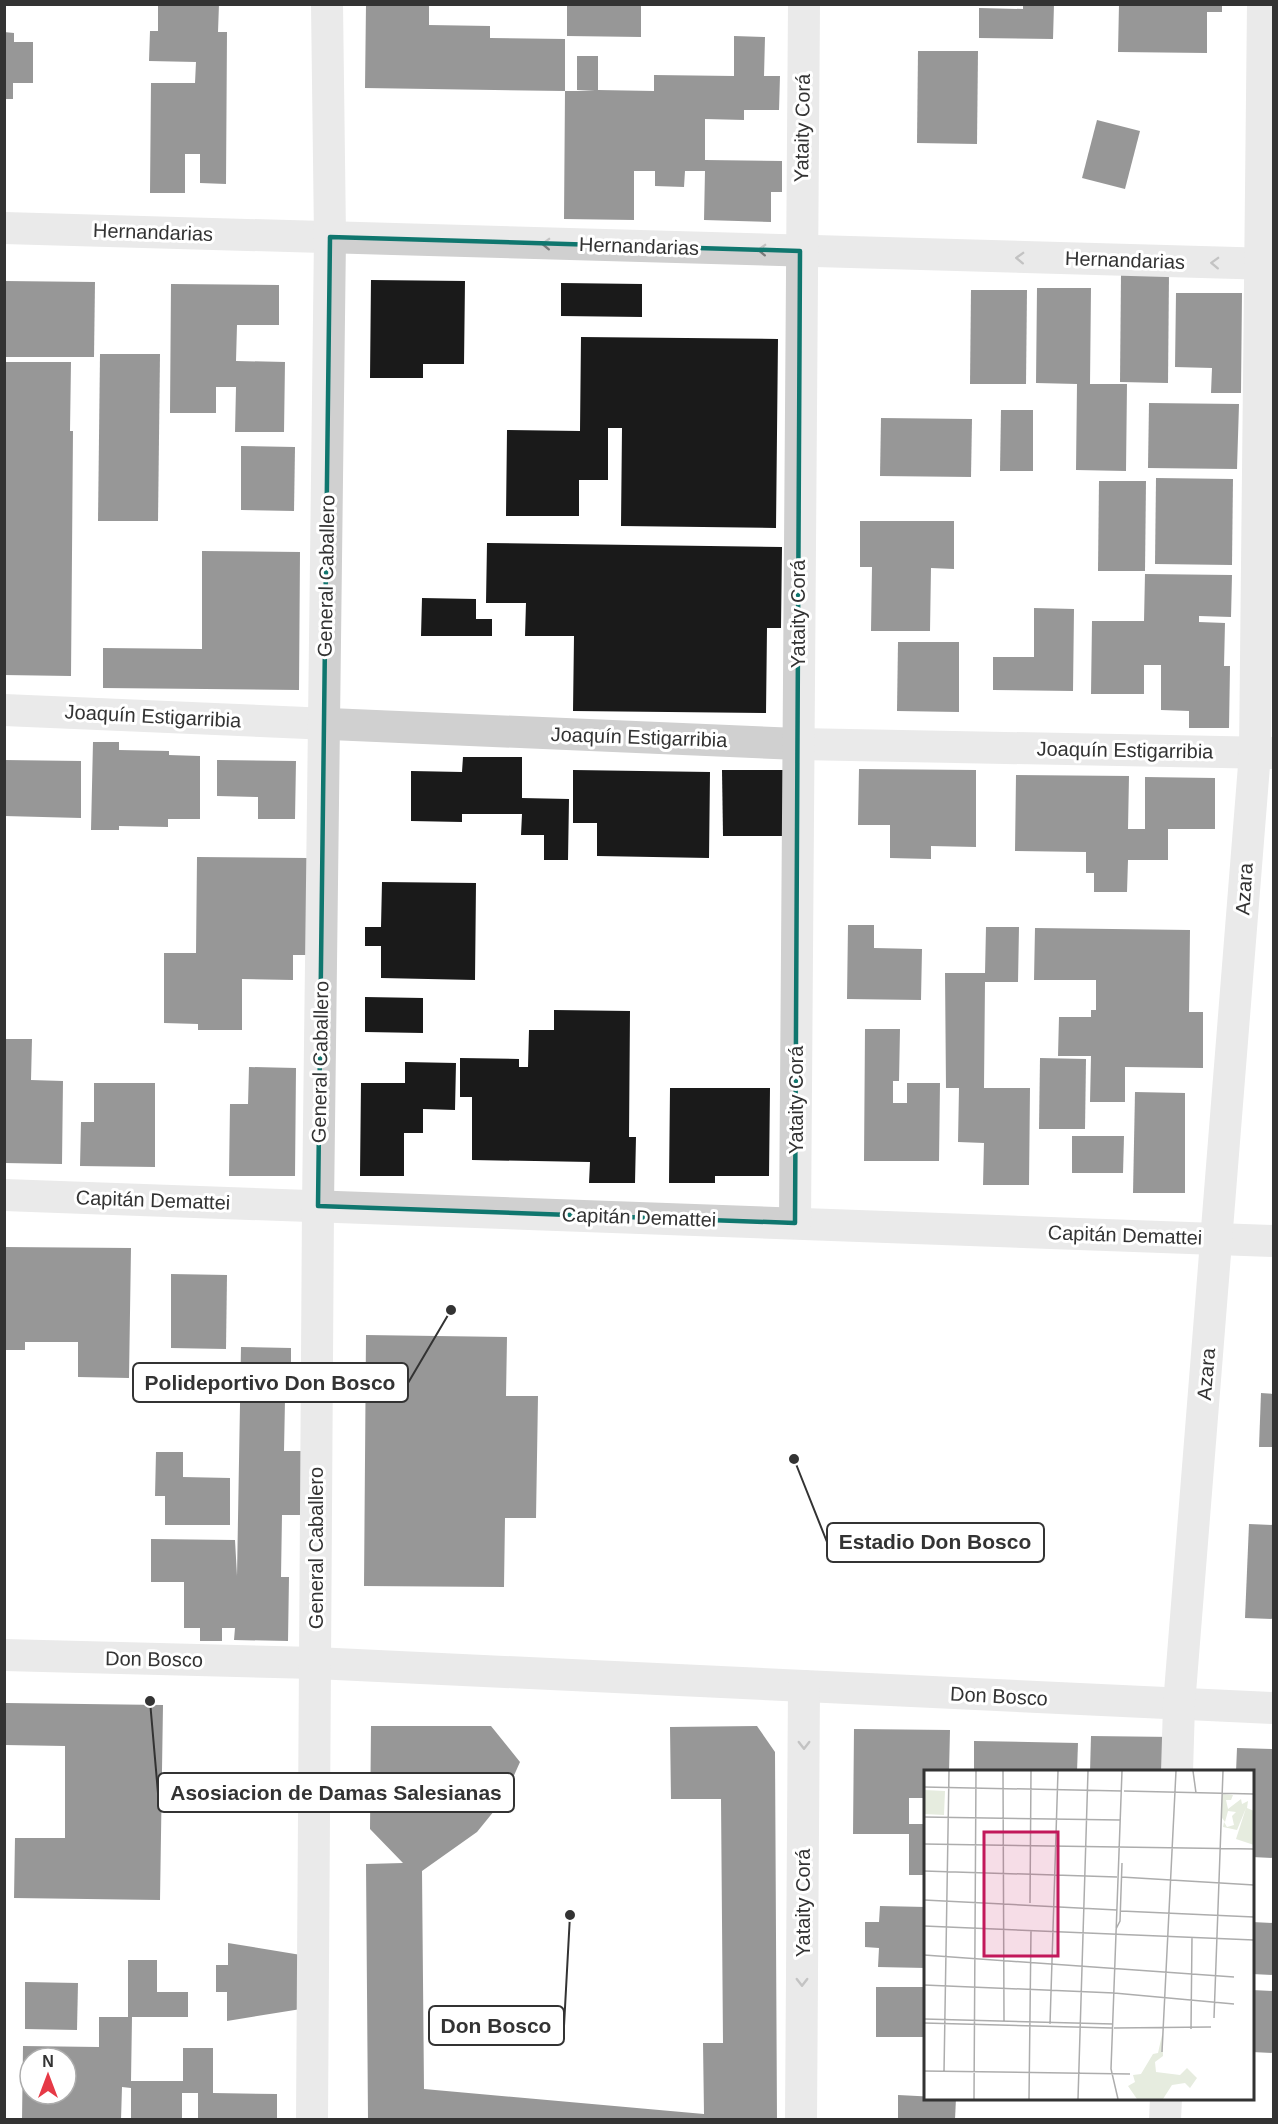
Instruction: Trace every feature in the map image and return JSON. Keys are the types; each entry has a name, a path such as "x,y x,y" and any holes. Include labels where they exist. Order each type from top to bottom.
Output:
{"street":[{"name":"General Caballero","path":"312,2120 318,1206 330,237 327,4"},
{"name":"Yataity Corá","path":"795,1223 804,4"},
{"name":"Azara","path":"1177,1770 1179,1705 1216,1238 1264,753 1268,264 1263,4"},
{"name":"Hernandarias","path":"4,228 1268,264"},
{"name":"Joaquín Estigarribia","path":"4,710 798,744 1264,753"},
{"name":"Capitán Demattei","path":"4,1194 1274,1241"},
{"name":"Don Bosco","path":"4,1655 315,1663 1274,1708"},
{"name":"Yataity Corá","path":"801,2120 804,1686"},
{"path":"1165,2120 1166,2100"}],"highlighted area":[{"path":"330,237 800,251 795,1223 318,1206"}],"building":[{"path":"158,4 219,4 218,32 227,32 226,184 200,183 200,154 185,154 185,193 150,193 151,83 195,83 196,62 149,61 150,31 158,31"},
{"path":"366,4 429,4 429,25 490,26 490,38 565,39 565,91 365,88"},
{"path":"567,4 641,4 641,37 567,36"},
{"path":"1023,4 1054,4 1053,39 979,38 979,8 1023,9"},
{"path":"1119,4 1222,4 1222,12 1207,12 1207,53 1118,52"},
{"path":"4,32 14,33 14,42 33,42 33,83 13,83 13,99 4,99"},
{"path":"734,36 765,37 764,76 780,76 779,110 744,110 744,120 705,119 705,160 782,161 782,192 771,192 771,222 704,220 705,171 685,171 684,187 655,186 655,171 634,171 634,220 564,219 565,91 595,91 577,90 577,56 598,56 598,90 654,91 654,75 734,76"},
{"path":"918,51 978,51 977,144 917,143"},
{"path":"1097,120 1140,131 1125,189 1082,178"},
{"path":"1121,274 1169,274 1168,383 1120,382"},
{"path":"371,280 465,281 464,364 423,364 423,378 370,378"},
{"path":"5,281 95,282 94,357 5,357"},
{"path":"561,283 642,284 642,317 561,316"},
{"path":"171,284 279,285 279,325 237,325 236,361 285,362 284,432 235,432 236,387 216,387 216,413 170,413"},
{"path":"1037,288 1091,288 1090,384 1127,384 1126,471 1076,470 1077,384 1036,383"},
{"path":"971,290 1027,290 1026,384 970,384"},
{"path":"1176,293 1242,293 1241,393 1211,393 1212,368 1175,367"},
{"path":"581,337 778,339 776,528 621,526 622,428 608,428 608,480 579,480 579,516 506,516 507,430 580,431"},
{"path":"100,354 160,354 158,521 98,521"},
{"path":"4,362 71,362 70,431 73,431 71,676 4,675"},
{"path":"1149,403 1239,404 1237,469 1148,468"},
{"path":"1001,410 1033,410 1033,471 1000,471"},
{"path":"881,418 972,419 971,477 880,476"},
{"path":"241,446 295,447 294,511 241,510"},
{"path":"1156,478 1233,479 1232,565 1155,564"},
{"path":"1099,481 1146,481 1145,571 1098,571"},
{"path":"860,521 954,521 954,569 931,568 930,631 871,631 872,567 860,567"},
{"path":"487,543 782,547 781,628 767,628 766,713 573,711 574,636 525,636 526,603 486,603"},
{"path":"202,551 300,552 299,690 103,688 103,648 202,649"},
{"path":"1145,574 1232,575 1231,617 1199,616 1199,622 1225,623 1224,666 1230,666 1229,728 1189,728 1189,711 1161,710 1161,665 1144,665 1144,694 1091,694 1092,621 1144,621"},
{"path":"422,598 476,599 476,619 492,619 492,636 421,636"},
{"path":"1034,608 1074,609 1073,691 993,690 993,657 1034,657"},
{"path":"898,642 959,642 959,712 897,711"},
{"path":"93,742 119,742 119,750 169,751 169,755 200,756 200,819 168,819 168,827 119,826 119,830 91,830"},
{"path":"463,757 522,757 522,798 569,799 568,860 544,860 544,835 521,835 522,814 462,814 462,822 411,821 411,771 462,772"},
{"path":"4,760 81,761 81,818 4,816"},
{"path":"217,760 296,761 295,819 258,819 258,797 217,796"},
{"path":"859,769 976,770 976,847 931,846 931,859 890,858 890,825 858,825"},
{"path":"573,770 710,772 709,858 597,856 597,823 573,823"},
{"path":"722,770 786,770 785,836 723,836"},
{"path":"1016,775 1129,776 1128,829 1145,829 1145,777 1215,778 1215,829 1168,829 1168,860 1128,860 1127,892 1094,892 1094,873 1086,873 1086,852 1015,851"},
{"path":"197,857 308,858 307,955 293,955 293,980 242,979 242,1030 198,1030 198,1024 164,1023 164,953 196,953"},
{"path":"382,882 476,883 475,980 381,978 381,946 365,946 365,927 381,927"},
{"path":"848,925 874,925 874,948 922,949 921,1000 847,999"},
{"path":"986,927 1019,927 1018,982 985,982 984,1088 1030,1088 1029,1185 983,1185 984,1143 958,1142 959,1088 946,1088 945,973 985,973"},
{"path":"1035,928 1190,930 1189,1012 1203,1012 1203,1068 1125,1067 1125,1102 1090,1102 1091,1056 1058,1056 1059,1017 1091,1017 1091,1010 1096,1010 1096,980 1034,980"},
{"path":"365,997 423,998 423,1033 365,1032"},
{"path":"554,1010 630,1011 629,1137 636,1137 635,1183 589,1183 590,1162 472,1160 472,1097 460,1097 460,1058 519,1059 519,1067 528,1067 529,1030 554,1030"},
{"path":"865,1029 900,1029 899,1081 893,1081 893,1103 907,1103 907,1083 940,1083 939,1161 864,1161"},
{"path":"4,1039 32,1039 31,1080 63,1081 62,1164 4,1163"},
{"path":"1040,1058 1086,1059 1085,1129 1039,1129"},
{"path":"405,1062 456,1063 455,1110 423,1109 423,1133 404,1133 404,1176 360,1176 361,1083 405,1083"},
{"path":"249,1067 296,1068 295,1176 229,1176 230,1104 248,1104"},
{"path":"94,1083 155,1083 155,1167 80,1166 81,1122 94,1122"},
{"path":"670,1088 770,1088 769,1176 715,1176 715,1183 669,1183"},
{"path":"1135,1092 1185,1093 1185,1193 1133,1193"},
{"path":"1072,1136 1124,1136 1123,1173 1072,1173"},
{"path":"4,1247 131,1248 129,1378 78,1377 78,1342 25,1342 25,1350 4,1350"},
{"path":"171,1274 227,1275 226,1349 171,1348"},
{"path":"366,1335 507,1337 506,1396 538,1396 536,1518 505,1518 504,1587 364,1586"},
{"path":"241,1347 291,1348 291,1400 285,1400 284,1451 301,1451 301,1515 282,1515 281,1577 289,1577 288,1641 234,1640 235,1628 222,1628 222,1641 200,1641 200,1628 184,1628 184,1582 151,1582 151,1539 235,1540 237,1576"},
{"path":"1261,1393 1274,1394 1274,1447 1259,1447"},
{"path":"156,1452 183,1452 183,1477 230,1478 230,1525 165,1525 165,1496 155,1496"},
{"path":"1249,1524 1274,1525 1274,1619 1245,1618"},
{"path":"6,1703 163,1705 160,1900 14,1898 15,1838 65,1838 65,1746 5,1745"},
{"path":"371,1726 491,1726 520,1762 503,1800 477,1832 422,1871 424,2089 704,2114 703,2043 723,2043 721,1799 671,1799 670,1727 757,1726 775,1752 777,2120 368,2120 366,1864 403,1863 370,1829"},
{"path":"854,1729 950,1730 949,1770 924,1770 924,1798 909,1798 909,1824 924,1824 924,1875 909,1875 909,1834 853,1834"},
{"path":"1091,1736 1174,1737 1173,1770 1090,1770"},
{"path":"974,1741 1078,1743 1077,1770 974,1770"},
{"path":"1237,1748 1274,1749 1274,1858 1254,1857 1254,1770 1236,1770"},
{"path":"880,1906 924,1907 924,1968 878,1967 879,1948 865,1947 865,1922 879,1922"},
{"path":"1254,1922 1274,1923 1274,1975 1254,1974"},
{"path":"228,1943 301,1955 301,2009 227,2021 227,1992 216,1992 216,1965 228,1965"},
{"path":"128,1960 157,1960 157,1992 188,1992 188,2017 132,2017 131,2081 183,2081 183,2048 213,2048 213,2093 277,2094 277,2120 198,2120 198,2093 182,2093 182,2120 131,2120 131,2088 122,2087 121,2120 22,2120 22,2106 78,2106 78,2047 99,2047 99,2017 128,2017"},
{"path":"25,1982 78,1983 77,2030 25,2029"},
{"path":"876,1987 924,1987 924,2037 876,2037"},
{"path":"1254,1990 1274,1991 1274,2053 1254,2052"},
{"path":"898,2095 924,2096 924,2100 956,2100 955,2120 898,2120"}],"place":[{"name":"Polideportivo Don Bosco","path":"451,1310"},
{"name":"Estadio Don Bosco","path":"794,1459"},
{"name":"Asosiacion de Damas Salesianas","path":"150,1701"},
{"name":"Don Bosco","path":"570,1915"}]}
